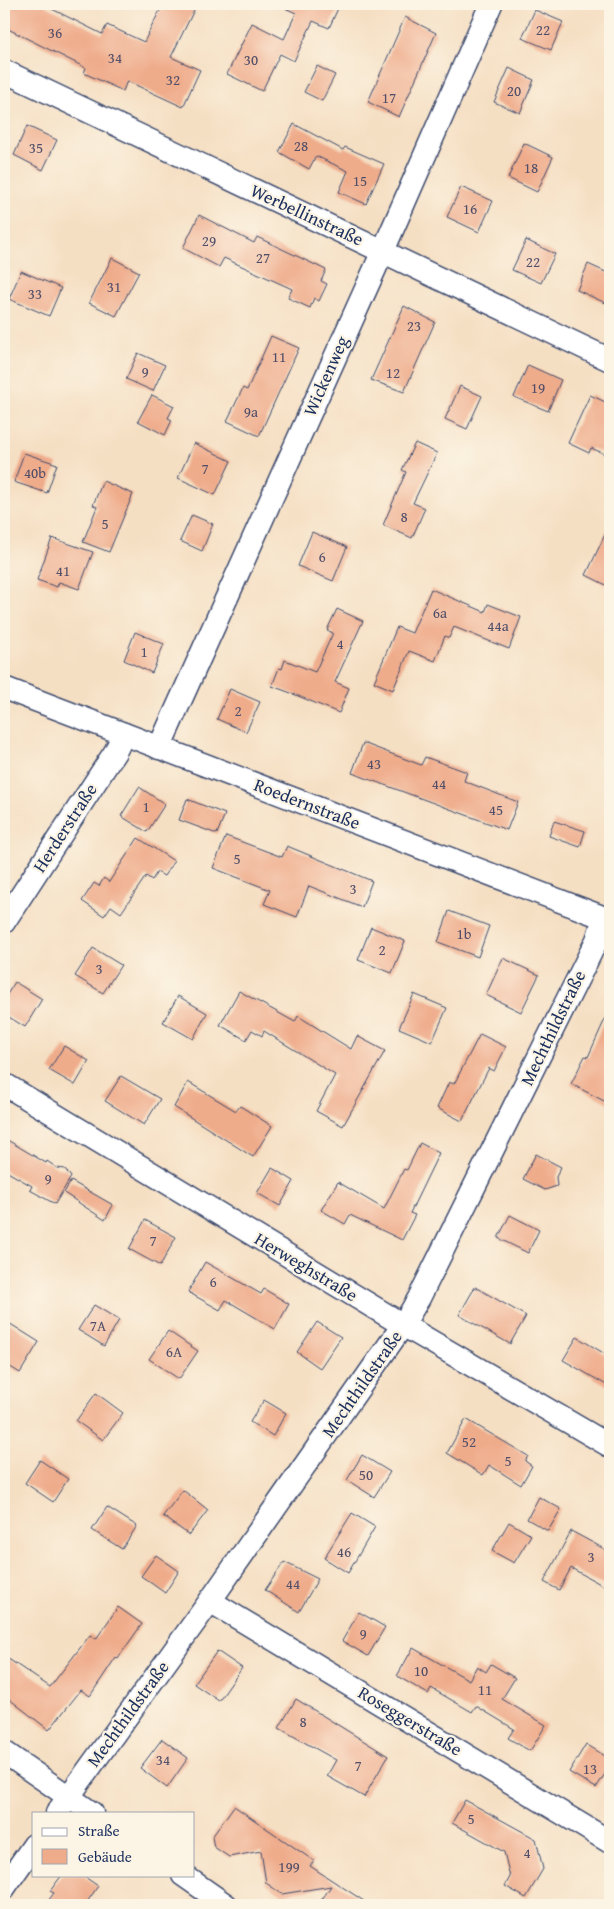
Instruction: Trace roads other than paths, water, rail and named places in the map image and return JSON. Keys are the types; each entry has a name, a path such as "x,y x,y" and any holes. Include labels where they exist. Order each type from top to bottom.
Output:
{"street":[{"name":"Wickenweg","path":"159,748 383,251 491,4"},
{"name":"Werbellinstraße","path":"4,72 610,360"},
{"name":"Roedernstraße","path":"4,688 607,919"},
{"name":"Herderstraße","path":"4,922 115,752 124,734"},
{"name":"Mechthildstraße","path":"62,1804 210,1601 403,1325 419,1298 607,919"},
{"name":"Herweghstraße","path":"4,1084 403,1325 610,1446"},
{"name":"Roseggerstraße","path":"210,1601 610,1842"},
{"path":"4,1752 62,1804 89,1812"},
{"path":"4,1888 32,1848"},
{"path":"184,1876 226,1905"}]}
